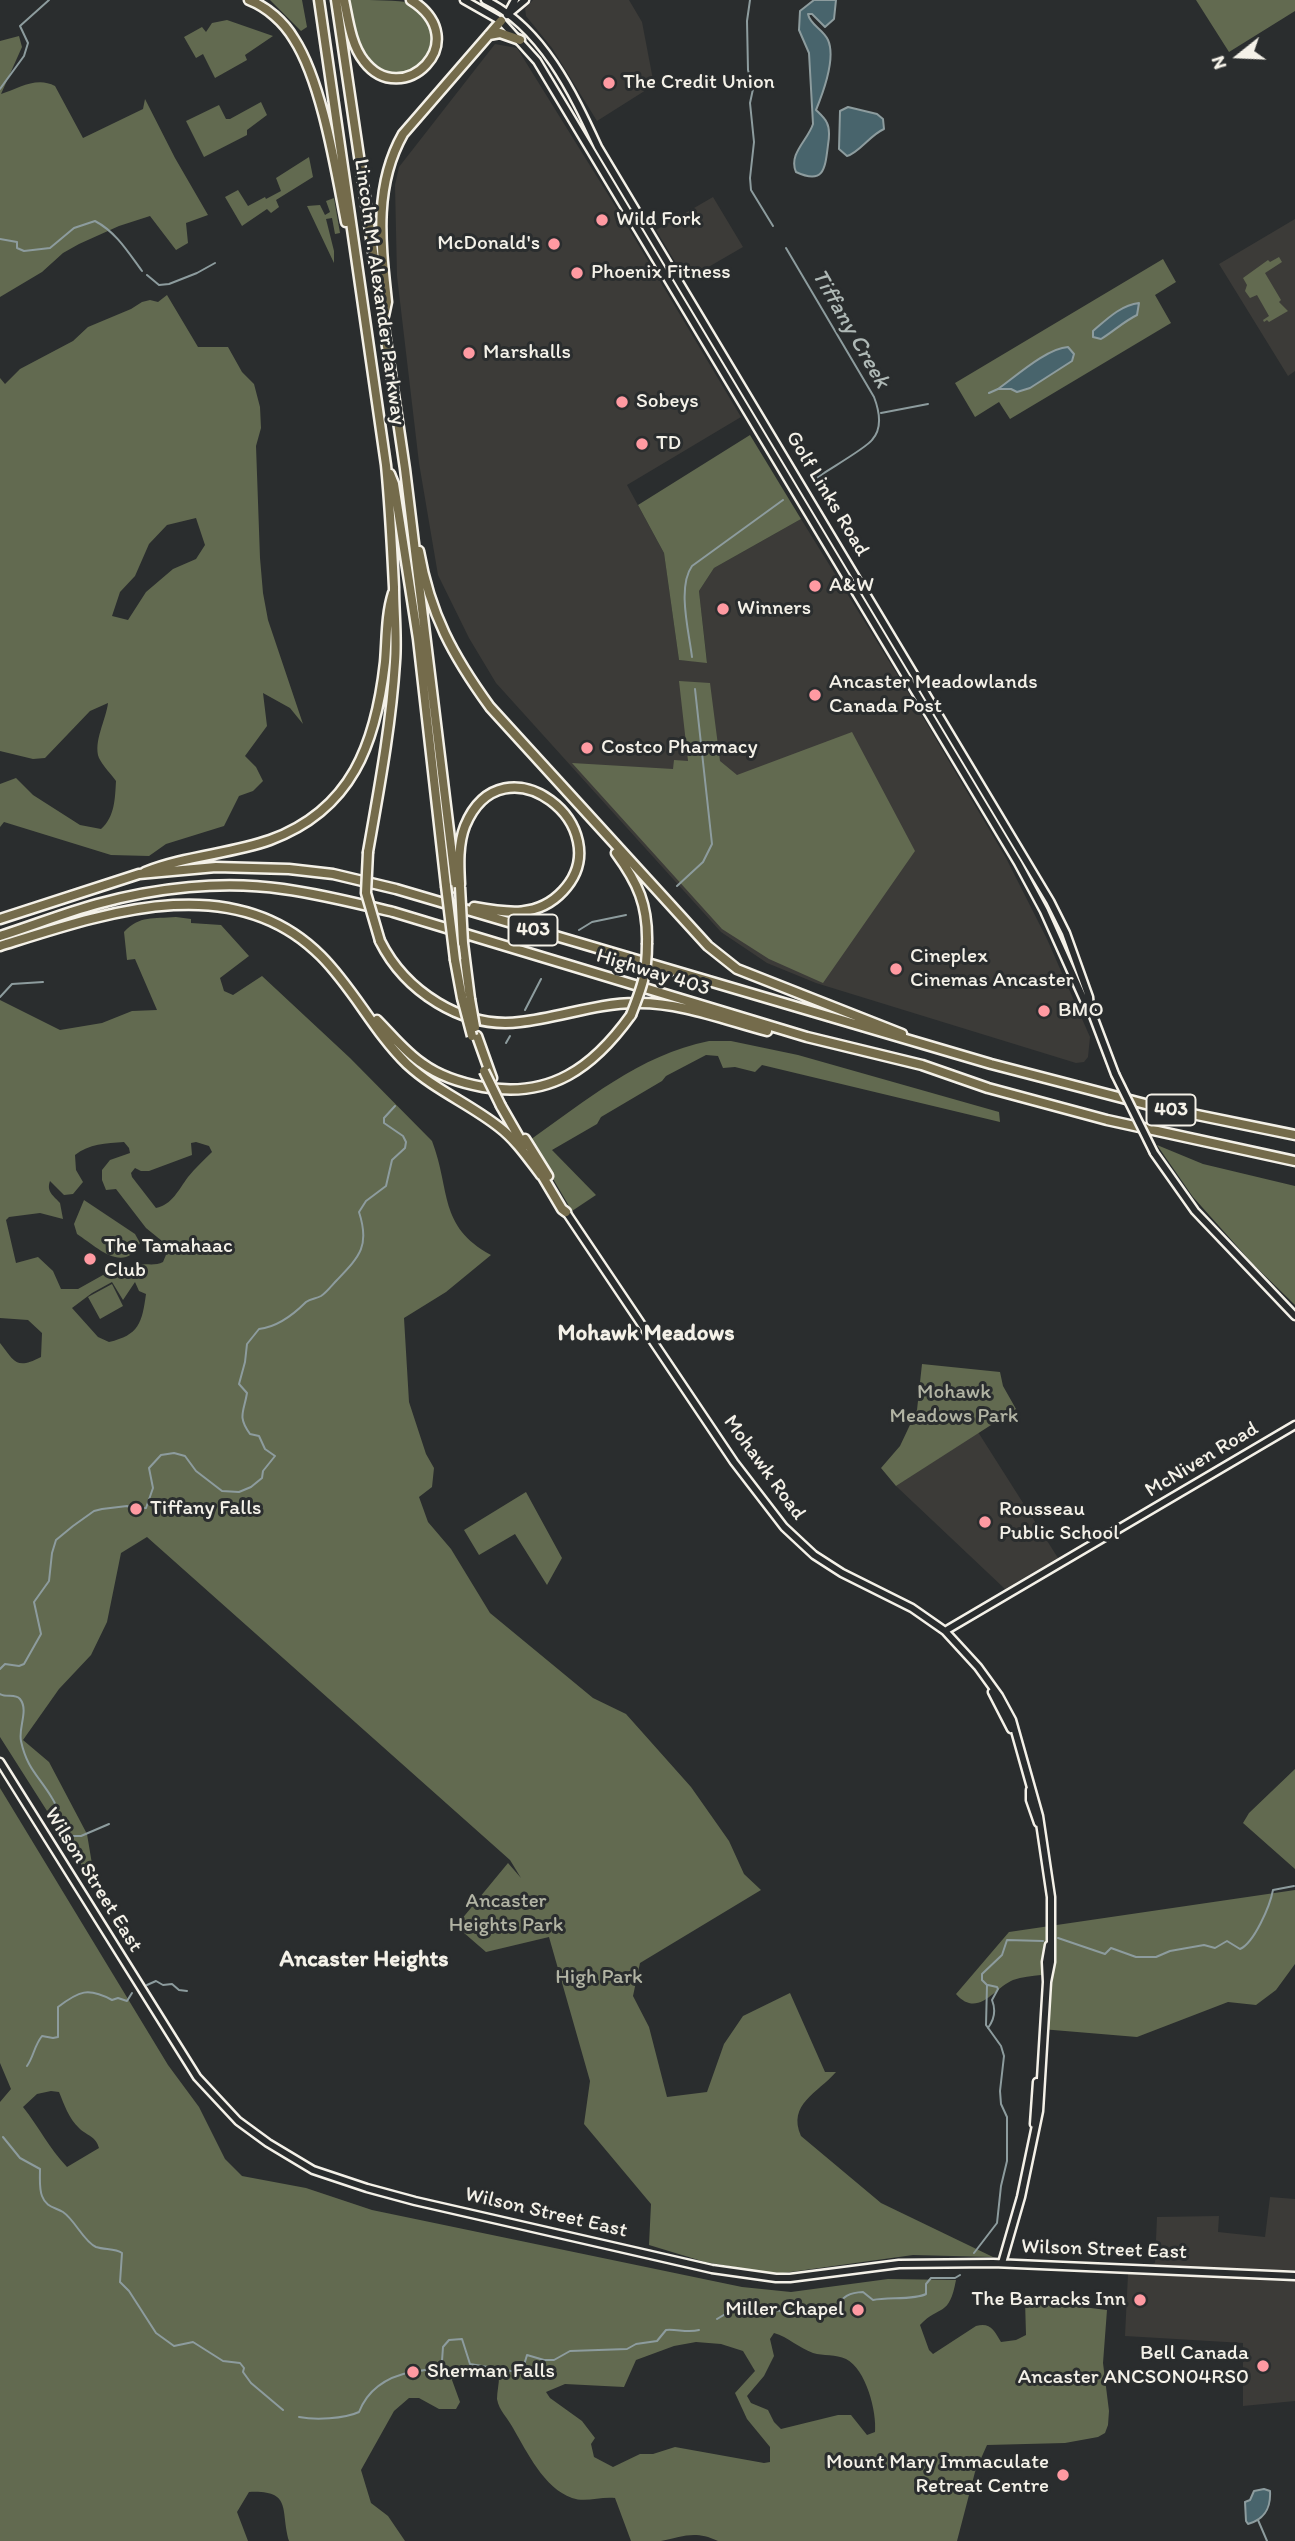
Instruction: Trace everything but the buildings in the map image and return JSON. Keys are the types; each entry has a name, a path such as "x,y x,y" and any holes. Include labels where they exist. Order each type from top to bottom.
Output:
{"highway":[{"path":"249,0 271,13 303,54 329,143 348,232 354,245"},
{"name":"Lincoln M. Alexander Parkway","path":"319,0 386,465 394,590"},
{"name":"Lincoln M. Alexander Parkway","path":"336,0 405,469"},
{"path":"344,0 349,25 362,59 373,71 397,79 425,67 432,59 436,47 435,25 427,12 411,0"},
{"path":"383,322 387,302 381,210 384,180 394,150 403,134 501,21"},
{"path":"489,35 500,33 520,40"},
{"path":"386,465 394,484 418,639 454,960 484,1071 541,1175 566,1212"},
{"path":"405,469 458,888 466,962 466,998"},
{"path":"405,469 429,596 455,657 490,707 684,922 737,969 920,1041"},
{"path":"394,590 395,661 387,744 368,852 366,893 380,941 388,958 403,977 429,998 462,1014 493,1021 516,1023 592,1008 637,1003 687,1010 789,1036 807,1037"},
{"path":"139,874 155,867 248,847 284,835 310,820 335,799 355,773 373,729 383,682 389,606 394,590"},
{"path":"452,905 519,913 538,909 556,898 567,887 576,869 576,835 569,817 548,797 524,788 498,791 486,797 474,809 464,828 458,888"},
{"path":"0,946 111,915 158,906 226,906 252,914 298,937 320,954 357,998 408,1052 425,1066 461,1083 508,1091 538,1088 577,1071 606,1048 631,1015 643,989 648,919 642,897 628,870 601,829"},
{"name":"Highway 403","path":"0,919 139,874 216,867 333,874 396,888 991,1064 1129,1100 1295,1135"},
{"name":"Highway 403","path":"0,936 96,904 178,889 223,886 279,888 331,897 393,912 807,1037 922,1065 988,1088 1107,1120 1295,1161"},
{"path":"357,998 407,1064 440,1090 499,1127 514,1140 541,1175"},
{"path":"475,1036 503,1106 566,1206 566,1212"}],"main road":[{"path":"464,0 501,21 524,0"},
{"path":"485,0 508,13"},
{"path":"508,13 515,0"},
{"name":"Golf Links Road","path":"508,13 535,39 551,61 584,117 598,147 1050,901 1070,945 1115,1074 1154,1153 1195,1211 1295,1316"},
{"name":"Golf Links Road","path":"501,21 520,40 544,74 923,702 1044,911 1090,1008"},
{"path":"923,702 934,707"},
{"path":"957,761 966,769 972,770"},
{"name":"Mohawk Road","path":"566,1212 734,1462 784,1527 814,1555 842,1573 912,1608 945,1631 978,1667 1012,1720 1035,1798 1049,1878 1051,1962 1047,1982 1039,2111 1002,2263"},
{"name":"McNiven Road","path":"945,1631 1295,1425"},
{"name":"Wilson Street East","path":"0,1762 197,2077 238,2121 313,2170 425,2203 687,2264 743,2274 790,2278 899,2264 1002,2263 1295,2276"}],"shaded area":[{"path":"533,0 629,0 642,22 654,85 597,121 552,48 526,16 525,8"},
{"path":"495,44 517,48 741,417 627,485 664,553 679,660 707,662 699,591 714,568 801,519 1006,858 1047,939 1090,1037 1088,1057 1084,1062 1076,1063 816,983 767,963 721,932 496,683 469,638 438,575 419,463 397,276 395,185 399,167"},
{"path":"713,197 743,247 686,280 656,230"},
{"path":"1295,219 1295,371 1288,376 1219,264"},
{"name":"Rousseau Public School","path":"978,1432 1058,1558 1005,1589 896,1486"},
{"path":"1270,2197 1295,2199 1295,2401 1243,2406 1243,2343 1125,2336 1128,2274 1155,2263 1157,2217 1219,2216 1218,2232 1265,2237"}],"green space":[{"path":"270,0 302,0 307,27 301,31"},
{"path":"347,0 399,1 413,5 430,31 432,45 428,58 419,68 407,74 394,75 380,71 367,61 359,48"},
{"path":"1196,0 1295,0 1295,11 1229,52"},
{"path":"227,20 273,36 245,55 247,60 215,78 203,54 196,58 184,37 202,27 206,32 212,23"},
{"path":"19,36 22,47 1,94 35,83 55,86 83,138 143,109 145,99 208,215 186,223 188,243 176,250 150,216 79,244 63,253 42,272 0,297 0,41"},
{"path":"261,102 267,115 247,130 247,135 204,157 186,121 219,105 226,119 230,119"},
{"path":"309,157 313,177 276,200 279,207 271,213 267,209 242,226 225,197 238,190 248,206 265,197 266,199 281,191 276,178"},
{"path":"334,198 340,233 335,234 332,218 326,219 334,251 334,263 307,206 320,205 325,215 330,212 326,201"},
{"path":"1279,257 1282,262 1265,273 1281,300 1279,302 1288,311 1264,322 1269,316 1257,295 1250,298 1245,291 1247,285 1243,278 1268,260 1270,262"},
{"path":"1163,259 1176,282 1155,295 1171,323 1010,419 999,402 975,417 955,383"},
{"path":"167,295 198,347 228,347 242,372 254,384 260,407 261,428 256,446 263,593 268,620 303,724 290,708 263,693 267,726 245,756 256,767 263,781 253,791 239,796 224,826 166,844 149,856 111,855 4,822 0,827 0,784 16,778 33,795 80,825 101,829 112,813 116,781 99,758 98,752 108,703 90,711 45,758 33,759 0,751 0,378 5,384 20,369 73,341 88,327 142,302 158,302","holes":["196,518 205,545 196,559 173,569 146,592 128,620 112,616 120,592 135,576 149,544 167,525"]},
{"path":"750,435 801,519 714,568 699,591 707,663 679,660 664,553 638,505"},
{"path":"679,681 710,683 720,761 737,775 852,732 915,851 823,983 769,959 722,929 572,763 673,769 674,760 688,761"},
{"path":"176,917 191,919 191,923 221,925 249,956 220,978 224,991 233,995 262,976 350,1058 432,1141 454,1219 474,1244 491,1255 446,1292 404,1318 409,1402 426,1454 434,1468 432,1487 419,1497 428,1522 451,1549 490,1613 593,1698 626,1714 691,1787 729,1841 744,1874 761,1890 640,1963 633,1996 649,2027 667,2097 707,2092 724,2044 743,2016 790,1993 825,2072 836,2072 801,2107 798,2125 801,2136 881,2203 993,2257 913,2255 776,2274 705,2262 649,2245 651,2204 584,2124 590,2081 549,1937 486,1952 456,1926 508,1863 521,1878 510,1860 147,1537 121,1553 107,1622 91,1655 59,1689 23,1740 49,1762 87,1834 96,1888 0,1737 0,1343 13,1359 26,1363 41,1357 42,1333 28,1320 0,1318 0,1000 60,1030 102,1023 132,1011 157,1010 135,959 127,960 124,932 141,920","holes":["124,1142 130,1153 110,1160 102,1170 106,1190 116,1189 146,1228 162,1241 168,1250 163,1262 138,1265 118,1276 103,1275 78,1289 61,1289 53,1271 38,1257 16,1263 6,1220 9,1217 40,1213 63,1219 60,1203 50,1191 50,1181 64,1195 73,1194 83,1182 76,1170 75,1155 92,1146","191,1143 209,1146 212,1152 171,1200 156,1208 131,1173 135,1168 149,1171 192,1155","112,1282 123,1300 135,1282 139,1291 146,1294 143,1313 133,1331 109,1342 98,1337 72,1308"]},
{"path":"709,1041 731,1041 798,1055 999,1112 1000,1122 762,1065 755,1072 735,1067 723,1068 718,1056 706,1055 666,1076 601,1117 597,1124 552,1150 596,1195 572,1211 530,1140 636,1068 659,1057"},
{"path":"1157,1145 1203,1164 1295,1186 1295,1305 1252,1263 1193,1197"},
{"path":"84,1200 135,1234 140,1243 134,1252 118,1258 77,1234 74,1224"},
{"path":"112,1284 123,1306 100,1319 88,1297"},
{"name":"Mohawk Meadows Park","path":"922,1364 1000,1372 1003,1386 1016,1409 896,1486 881,1468 900,1446 917,1410"},
{"path":"526,1492 562,1558 547,1585 515,1534 479,1555 464,1530"},
{"path":"1295,1769 1295,1869 1243,1823 1249,1813"},
{"path":"0,1788 168,2065 199,2107 225,2159 242,2176 306,2188 372,2210 742,2287 791,2292 888,2279 956,2280 947,2305 920,2325 933,2354 976,2326 985,2325 991,2328 1001,2342 1016,2340 1026,2335 1025,2300 1107,2310 1103,2363 1109,2411 1108,2425 1105,2433 1098,2437 1065,2443 987,2445 975,2472 957,2541 718,2541 695,2535 661,2541 631,2541 615,2498 572,2498 545,2478 500,2407 497,2399 499,2377 455,2374 452,2380 460,2402 456,2409 439,2409 419,2398 409,2398 394,2411 361,2470 371,2503 388,2516 405,2541 289,2541 279,2498 263,2492 249,2492 237,2512 248,2541 0,2541 0,2102 11,2089 0,2063","holes":["59,2092 72,2120 99,2148 67,2167 23,2107 37,2094","774,2333 813,2353 842,2357 853,2364 869,2392 875,2432 867,2435 851,2415 838,2415 781,2429 768,2410 751,2403 747,2396 764,2376 774,2356 770,2339","696,2342 721,2344 743,2351 755,2371 735,2393 747,2419 770,2447 770,2462 675,2447 653,2454 640,2454 613,2467 594,2457 591,2444 595,2438 582,2421 550,2398 546,2392 565,2384 624,2387 636,2360 674,2346"]},
{"path":"1295,1890 1295,1964 1276,1990 1256,2005 1228,2002 1137,2037 1041,2029 1044,1978 1041,1975 1013,1980 979,2003 964,2001 956,1994 1009,1932"}],"water":[{"path":"814,0 836,0 834,19 825,27 812,14 808,14 828,40 830,47 828,75 816,110 828,125 827,154 824,168 812,177 796,172 794,165 797,153 813,124 809,53 799,30 800,11"},
{"path":"848,107 877,114 883,119 884,129 847,156 839,149 840,111"},
{"path":"1139,303 1137,315 1101,339 1093,337 1093,331 1114,313"},
{"path":"1068,347 1074,354 1072,361 1030,388 1017,392 998,389 1051,352"},
{"path":"1254,2491 1270,2491 1268,2508 1263,2516 1248,2524 1245,2502 1250,2500"}],"waterway":[{"path":"0,89 24,56 28,43 20,26 49,0"},
{"name":"Tiffany Creek","path":"750,0 747,21 748,70 753,89 750,103 754,142 751,190 773,226"},
{"path":"0,239 17,242 17,248 24,251 50,248 74,228 95,221 115,237 142,271"},
{"name":"Tiffany Creek","path":"786,248 874,397 878,413 878,430 872,440 815,479"},
{"path":"147,275 159,285 169,284 215,263"},
{"path":"989,393 998,389"},
{"path":"881,413 928,404"},
{"name":"Tiffany Creek","path":"692,657 685,597 685,586 692,566 783,500"},
{"name":"Tiffany Creek","path":"677,886 703,862 712,844 695,689"},
{"name":"Tiffany Creek","path":"579,930 592,922 626,915"},
{"name":"Tiffany Creek","path":"525,1010 541,979"},
{"path":"0,997 12,984 43,982"},
{"name":"Tiffany Creek","path":"506,1043 510,1036"},
{"name":"Tiffany Creek","path":"0,1669 5,1664 24,1664 41,1634 34,1602 49,1581 56,1540 94,1511 127,1506 146,1508 153,1488 149,1468 161,1455 174,1453 185,1456 196,1471 222,1491 239,1492 262,1478 263,1471 275,1456 265,1449 259,1436 250,1434 244,1423 242,1414 247,1393 239,1384 247,1344 259,1329 279,1323 308,1301 323,1294 357,1257 363,1242 359,1212 366,1201 386,1186 392,1160 405,1148 403,1136 384,1123 384,1118 395,1106"},
{"path":"0,1694 16,1696 23,1703 20,1736 24,1751 30,1766 54,1801 61,1824 67,1826 69,1836 81,1836 109,1824"},
{"path":"1058,1938 1105,1954 1111,1948 1136,1957 1156,1957 1170,1951 1204,1945 1215,1948 1227,1941 1240,1949 1256,1932 1273,1890 1294,1886"},
{"path":"974,2253 997,2223 1007,2161 1007,2117 1001,2104 1000,2091 1004,2056 1001,2046 986,2025 987,1985 982,1980 982,1974 1002,1955 1007,1940 1043,1941"},
{"path":"147,1985 156,1981 187,1991"},
{"path":"988,1985 998,1989 992,2000 994,2015 988,2028"},
{"path":"27,2066 42,2036 58,2037 58,2007 65,2002 78,1994 90,1992 112,2000 118,1998 127,2001 132,1993"},
{"path":"3,2137 20,2158 40,2169 40,2190 46,2202 63,2212 96,2247 122,2253 120,2282 129,2291 156,2333 174,2346 193,2342 223,2361 240,2363 251,2383 283,2410"},
{"path":"717,2319 734,2310 753,2307 822,2315 855,2293 863,2292 873,2300 915,2297 926,2294 926,2284 931,2278 955,2278 960,2275"},
{"path":"299,2417 329,2418 359,2412 379,2385 402,2374 434,2367 442,2361 443,2347 449,2340 462,2339 470,2364 517,2372 524,2365 527,2355 554,2360 570,2351 627,2349 636,2344 657,2341 666,2330 699,2330"},
{"path":"1258,2520 1267,2541"}],"place":[{"name":"The Credit Union","path":"609,83"},
{"name":"Wild Fork","path":"602,220"},
{"name":"McDonald's","path":"554,244"},
{"name":"Phoenix Fitness","path":"577,273"},
{"name":"Marshalls","path":"469,353"},
{"name":"Sobeys","path":"622,402"},
{"name":"TD","path":"642,444"},
{"name":"A&W","path":"815,586"},
{"name":"Winners","path":"723,609"},
{"name":"Ancaster Meadowlands Canada Post","path":"815,695"},
{"name":"Costco Pharmacy","path":"587,748"},
{"name":"Cineplex Cinemas Ancaster","path":"896,969"},
{"name":"BMO","path":"1044,1011"},
{"name":"The Tamahaac Club","path":"90,1259"},
{"name":"Tiffany Falls","path":"136,1509"},
{"name":"Rousseau Public School","path":"985,1522"},
{"name":"The Barracks Inn","path":"1140,2300"},
{"name":"Miller Chapel","path":"858,2310"},
{"name":"Bell Canada Ancaster ANCSON04RS0","path":"1263,2366"},
{"name":"Sherman Falls","path":"413,2372"},
{"name":"Mount Mary Immaculate Retreat Centre","path":"1063,2475"}],"district":[{"name":"Mohawk Meadows","path":"646,1334"},
{"name":"Ancaster Heights","path":"364,1960"}],"park label":[{"name":"Ancaster Heights Park","path":"506,1914"},
{"name":"High Park","path":"599,1978"}]}
